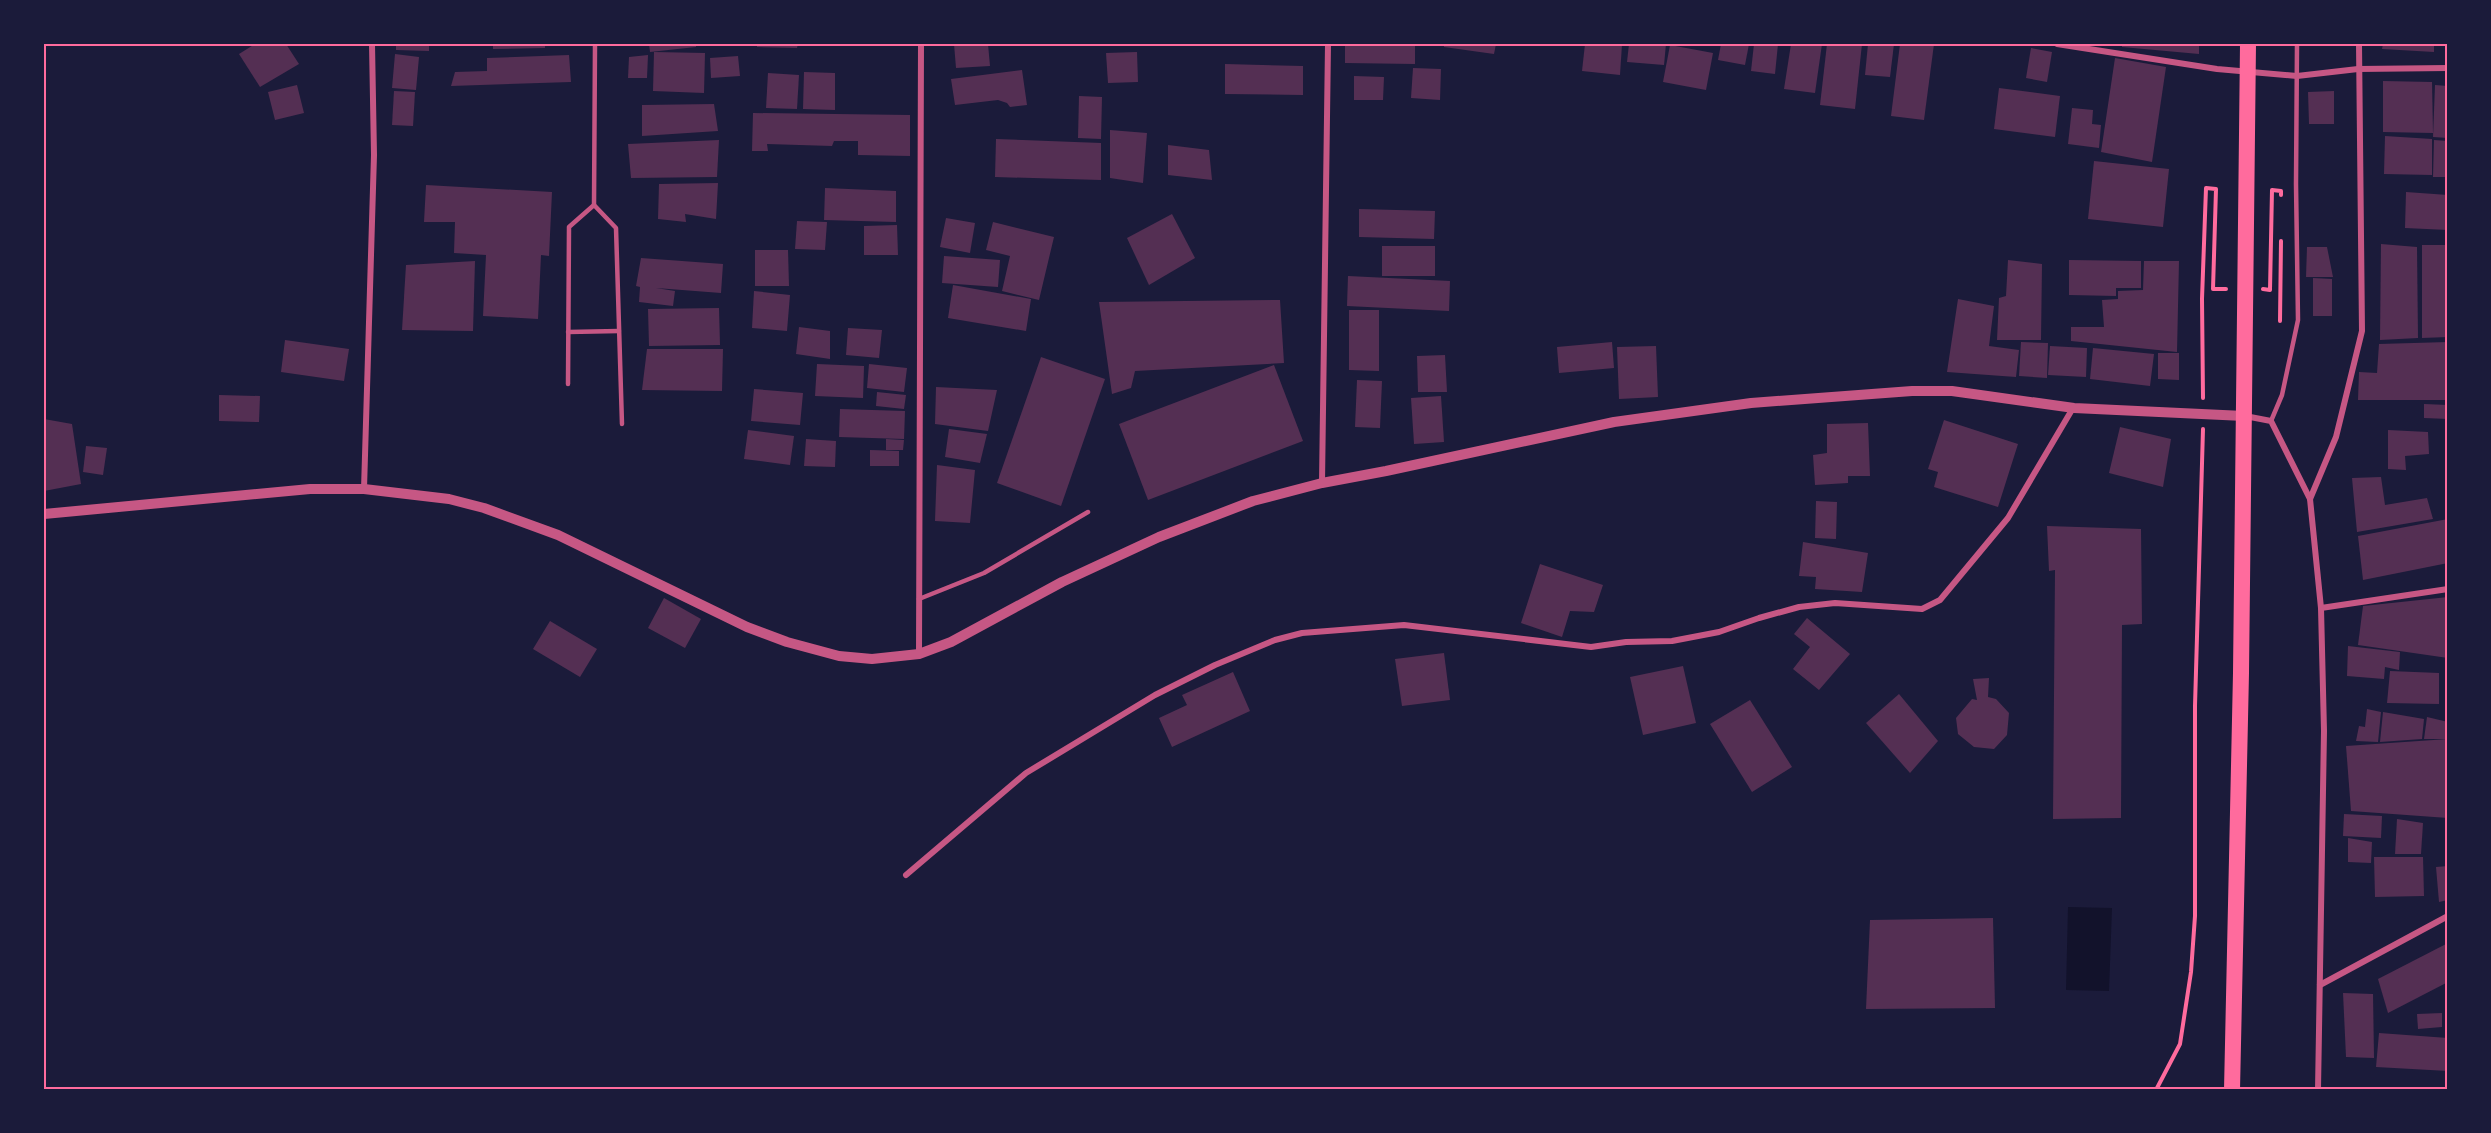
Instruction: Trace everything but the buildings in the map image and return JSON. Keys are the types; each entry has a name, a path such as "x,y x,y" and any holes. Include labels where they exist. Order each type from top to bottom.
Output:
{"highway":[{"path":"2232,1089 2248,44"}],"street":[{"path":"364,489 374,155 372,44"},
{"path":"919,654 921,44"},
{"path":"1322,483 1328,44"},
{"path":"2057,44 2297,76 2358,69 2448,68"},
{"path":"2310,499 2336,437 2362,331 2359,44"},
{"path":"44,514 272,492 364,489 449,499 516,519 558,535 747,627 796,645 840,656 872,659 919,654 970,633 1062,582 1159,537 1253,501 1322,483 1614,422 1751,403 1912,391 1952,391 2074,408 2244,416 2271,421 2310,499 2321,608 2324,753 2318,1089"},
{"path":"906,874 1026,773 1155,695 1215,665 1275,640 1302,633 1404,625 1591,646 1626,642 1672,641 1719,632 1799,607 1835,603 1922,609 1940,600 2008,518 2074,408"},
{"path":"2321,608 2448,589"},
{"path":"2320,985 2448,916"}],"lane":[{"path":"595,44 594,205 616,228 622,424"},
{"path":"2271,421 2282,395 2298,320 2297,44"},
{"path":"568,384 568,227 594,205"},
{"path":"568,332 619,331"},
{"path":"919,599 984,573 1089,512"}],"path":[{"path":"2156,1089 2180,1044 2191,972 2194,916 2195,706 2204,415 2202,298"}],"shaded area":[{"path":"2068,907 2112,908 2109,991 2066,990"}]}
